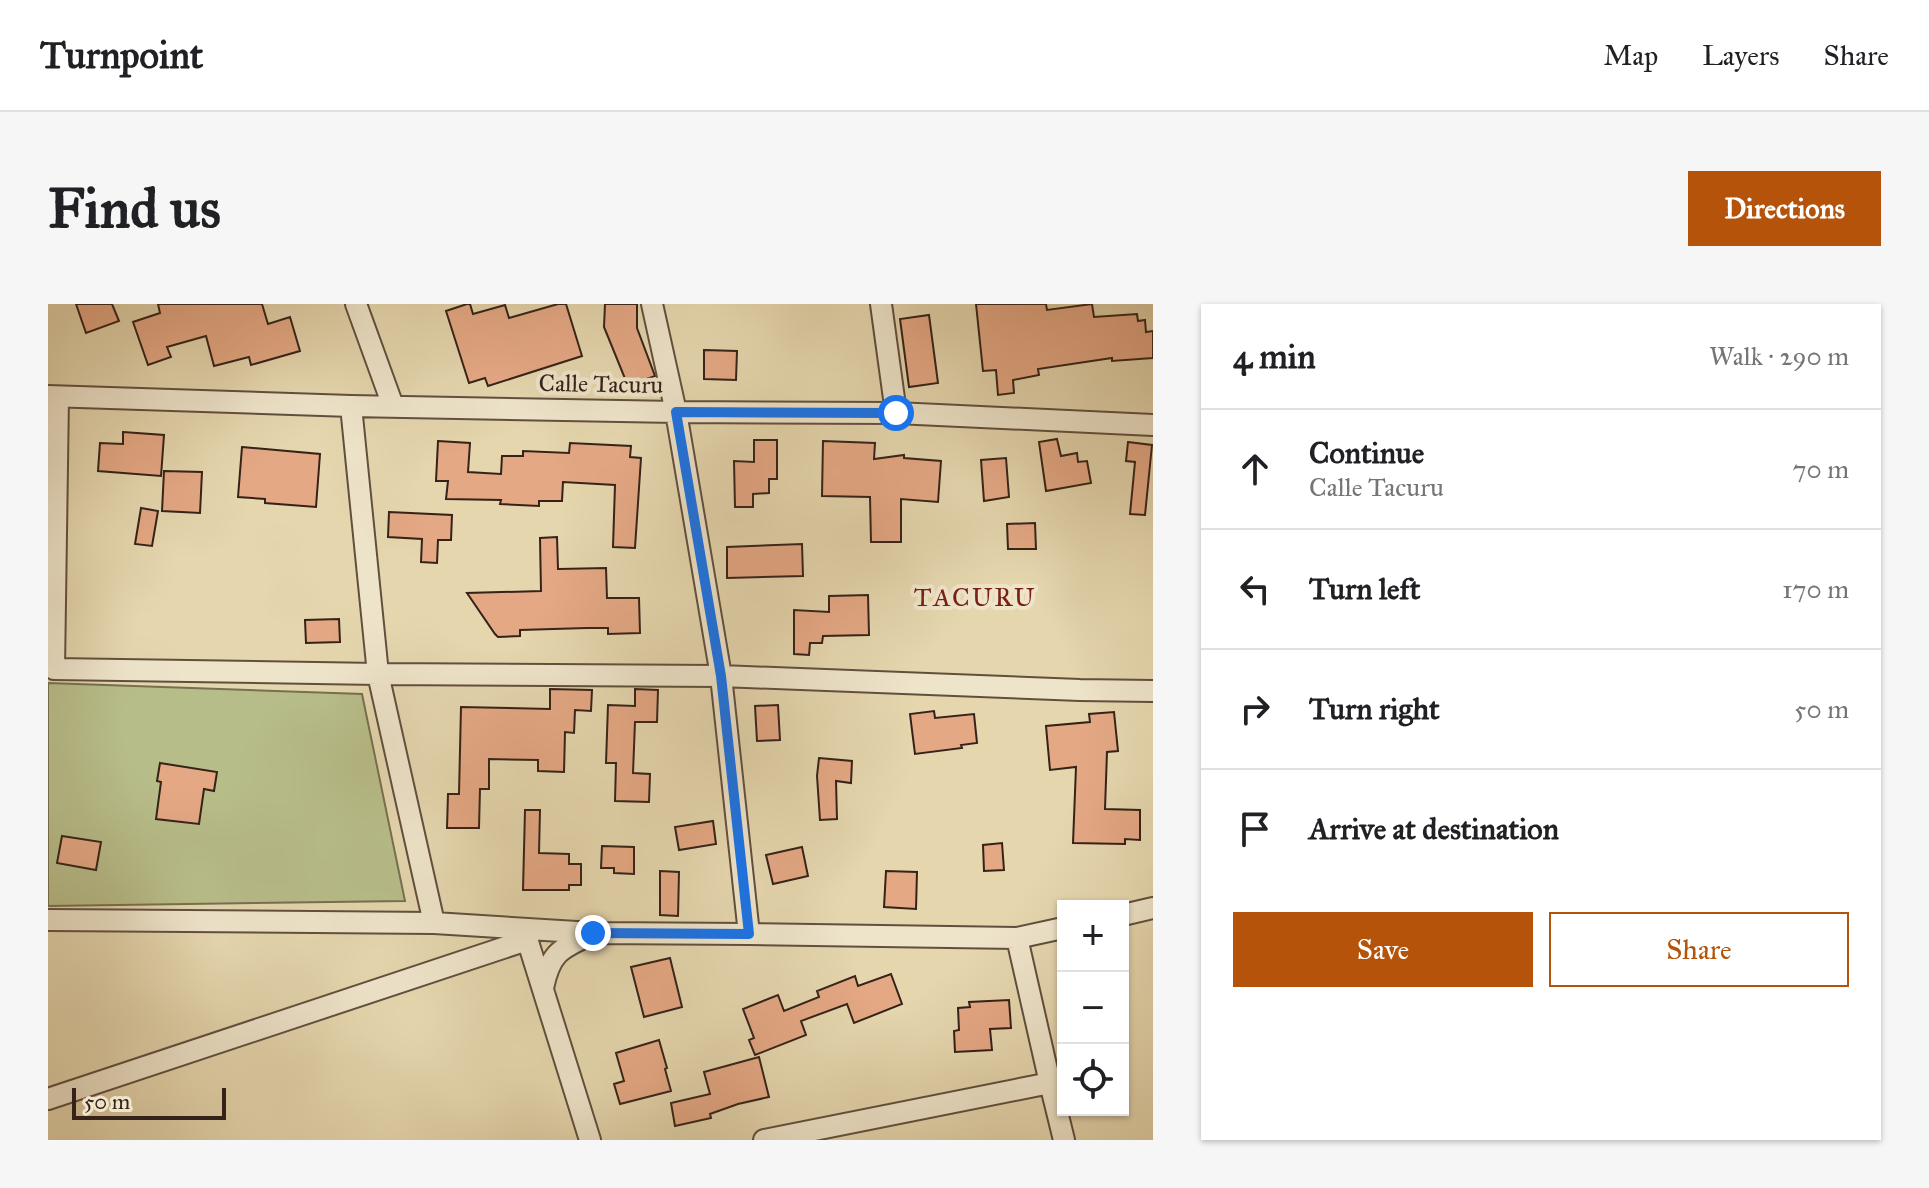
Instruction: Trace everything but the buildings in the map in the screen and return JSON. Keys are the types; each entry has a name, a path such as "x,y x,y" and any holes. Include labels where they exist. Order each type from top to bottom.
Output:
{"street":[{"path":"356,304 393,406"},
{"path":"652,304 676,412 721,676 749,934"},
{"path":"881,304 896,413"},
{"path":"53,397 54,669 721,676 1153,691"},
{"name":"Calle Tacuru","path":"53,397 351,406 896,413 1153,425"},
{"path":"351,406 378,674 434,923"},
{"path":"1129,914 1153,908"},
{"path":"48,920 434,923 526,934 1017,938 1057,929"},
{"path":"543,992 547,968 556,955 568,945 593,933"},
{"path":"526,934 590,1140"},
{"path":"48,1099 526,934"},
{"path":"1017,938 1064,1140"},
{"path":"764,1140 1050,1083"}],"green space":[{"path":"48,683 362,694 405,901 48,906"}],"district":[{"name":"TACURU","path":"975,597"}],"route":[{"path":"593,933 749,934 721,676 676,412 896,413"}]}
